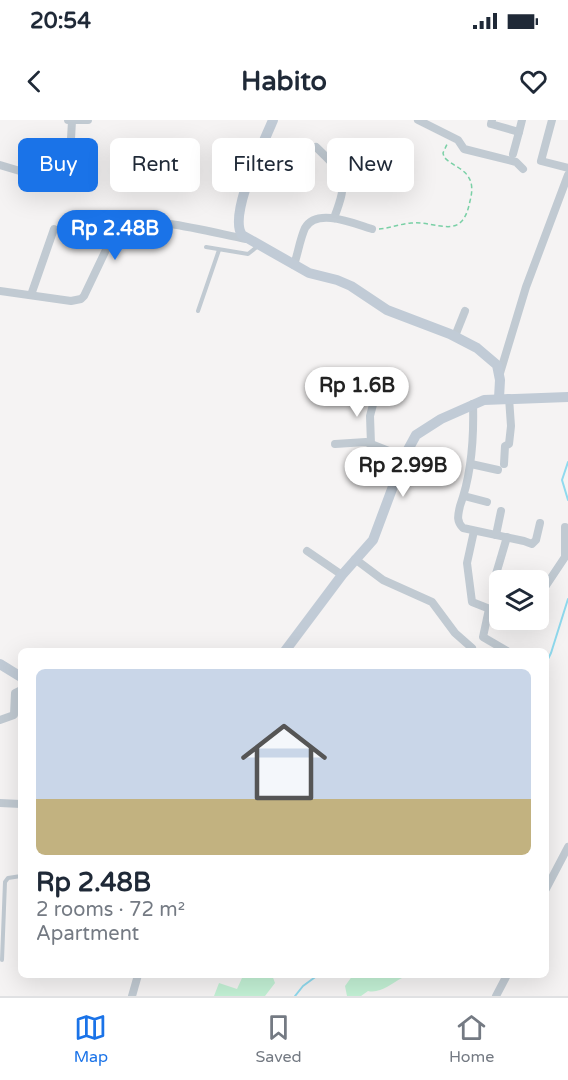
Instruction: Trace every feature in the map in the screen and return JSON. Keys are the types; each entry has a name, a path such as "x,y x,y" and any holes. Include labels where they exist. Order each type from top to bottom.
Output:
{"street":[{"path":"0,165 57,182 65,180 69,174 69,121 88,120"},
{"path":"273,120 251,170 238,224 242,235 314,275 351,286 376,304 394,313 455,336 493,360 500,374 510,432 509,444 505,446 501,467 471,464"},
{"path":"492,120 491,124 519,132"},
{"path":"513,153 522,120"},
{"path":"552,120 541,161 568,168"},
{"path":"421,121 458,140 464,148 516,162 523,169"},
{"path":"316,147 342,177 342,198 334,218"},
{"path":"500,374 526,287 568,175"},
{"path":"294,265 305,229 317,219 334,218 372,229"},
{"path":"101,220 116,221 124,225"},
{"path":"0,291 71,301 81,299 114,233 124,225 139,222 158,223 253,242"},
{"path":"31,295 54,229"},
{"path":"455,336 465,311"},
{"path":"370,444 370,416 375,397"},
{"path":"287,648 375,535 404,457 412,441 421,431 472,404 504,398 562,398"},
{"path":"472,404 474,427 471,464 457,515 459,525 474,531 532,544 536,540 540,523"},
{"path":"335,444 357,442 370,444 404,457"},
{"path":"464,496 487,502"},
{"path":"496,535 501,511"},
{"path":"549,579 565,556 565,527"},
{"path":"474,531 466,563 472,602 489,609 483,637 502,648"},
{"path":"496,570 507,537"},
{"path":"307,551 342,575"},
{"path":"355,559 383,580 432,602 454,633 472,648"},
{"path":"0,664 18,675"},
{"path":"0,720 14,715 15,693 18,692"},
{"path":"0,803 18,804"},
{"path":"549,883 568,848"},
{"path":"132,996 137,978"},
{"path":"496,996 505,978"}],"lane":[{"path":"206,247 248,254 253,242"},
{"path":"198,311 219,250"},
{"path":"2,960 5,882 8,878 18,876"}],"path":[{"path":"372,229 411,223 449,227 461,224 471,197 471,181 466,173 444,157 443,153 450,136"}],"green space":[{"path":"242,978 273,978 275,983 265,996 214,996 219,983 237,989"},
{"path":"351,978 402,978 381,990 368,991 361,996 347,996 345,986"}],"waterway":[{"path":"568,462 562,480 568,500"},
{"path":"549,657 568,599"},
{"path":"295,996 314,978"}]}
